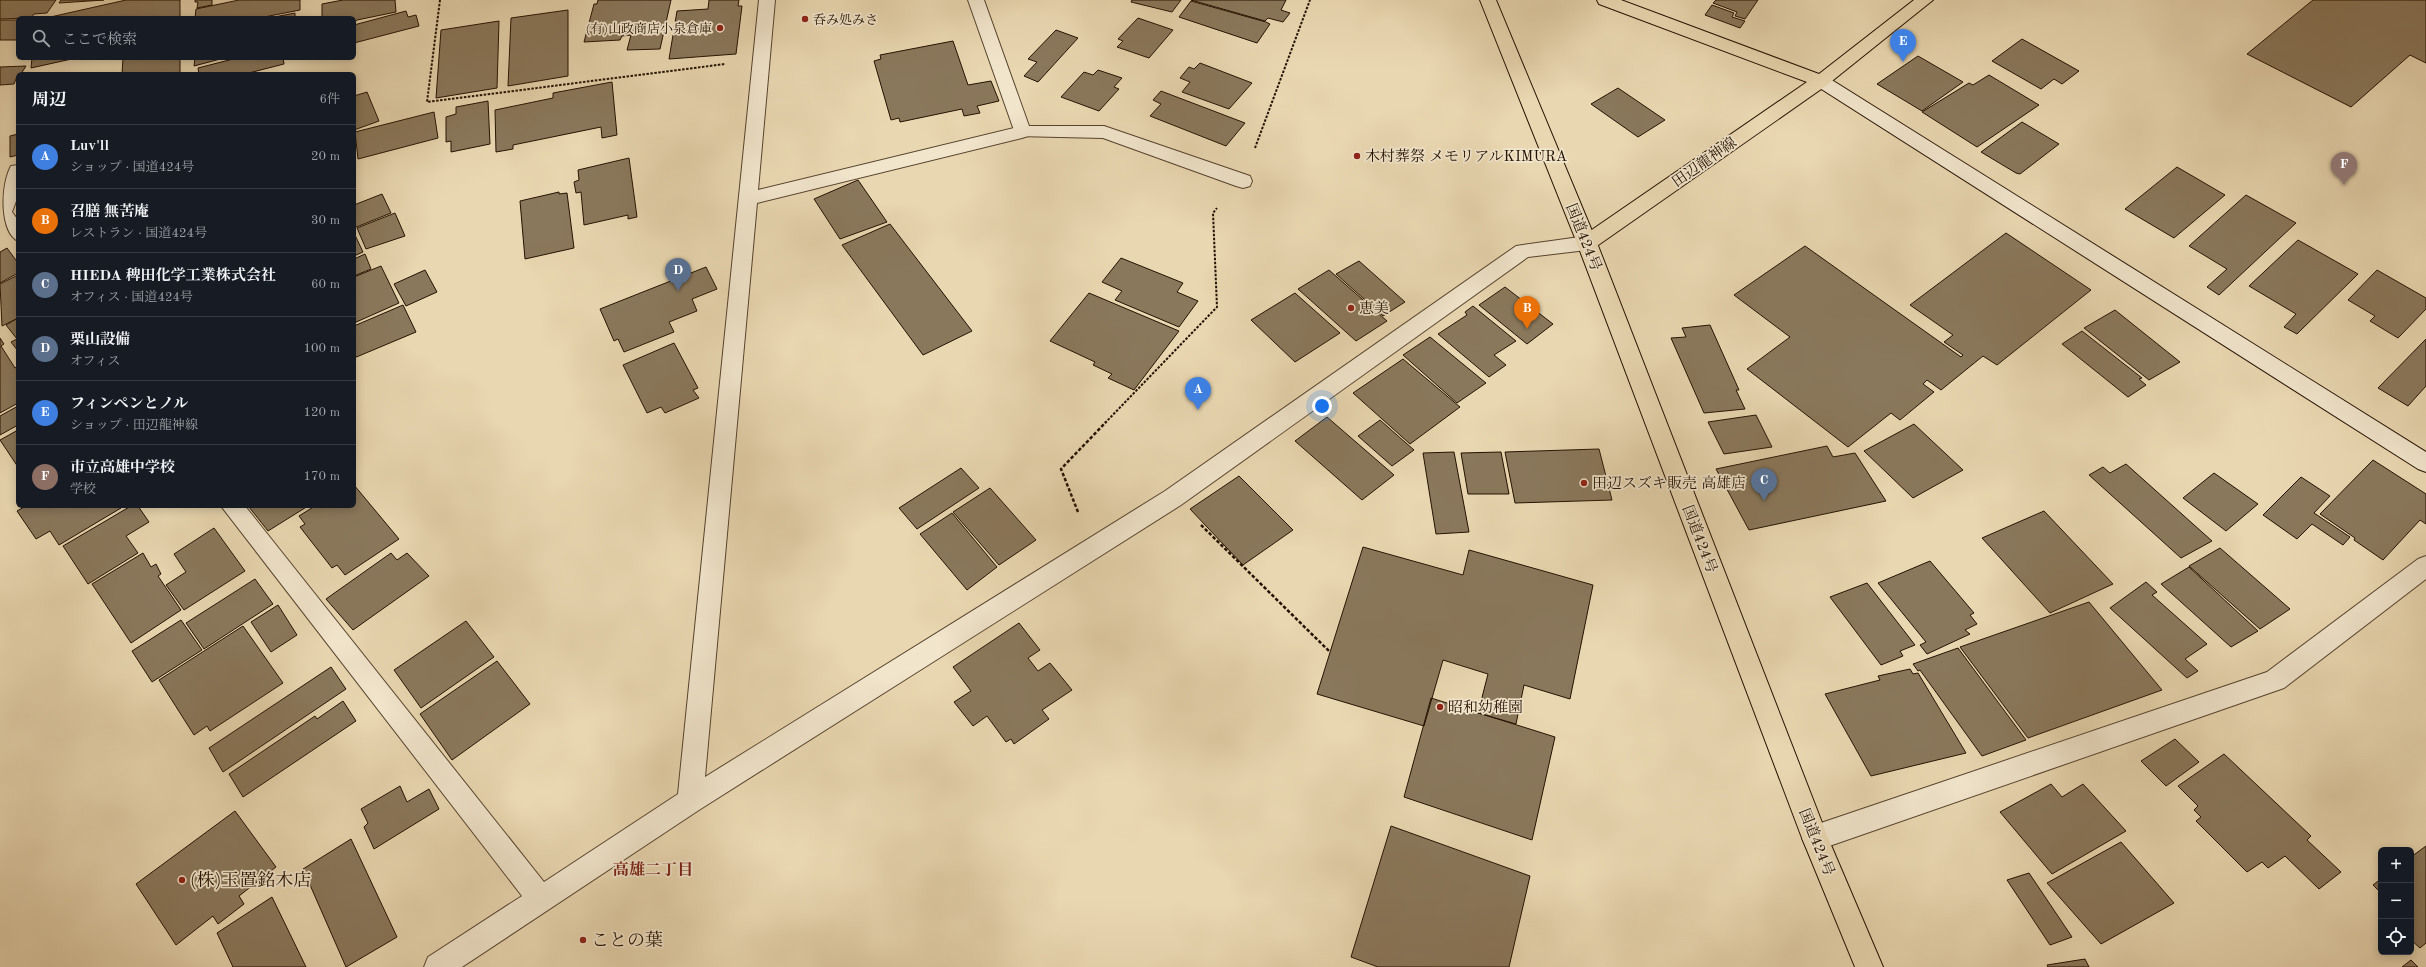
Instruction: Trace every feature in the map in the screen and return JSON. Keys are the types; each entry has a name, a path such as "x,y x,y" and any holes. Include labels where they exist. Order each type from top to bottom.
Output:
{"main road":[{"name":"国道424号","path":"1488,0 1587,242 1815,838 1869,967"},
{"path":"1605,0 1821,81"},
{"name":"田辺龍神線","path":"1587,242 1821,81 1925,0"}],"street":[{"path":"690,801 767,0"},
{"path":"976,0 1022,132"},
{"path":"1821,81 2426,463"},
{"path":"748,199 1022,132 1104,132 1243,180"},
{"path":"0,170 16,171"},
{"path":"16,176 2,213 16,231"},
{"path":"438,967 690,801 1173,498 1523,251 1587,242"},
{"path":"234,508 541,899"},
{"path":"1815,838 2275,680 2426,566"}],"path":[{"path":"440,0 427,102 762,59"},
{"path":"1092,549 1061,469 1217,307 1213,213 1243,180 1310,0"},
{"path":"1173,498 1330,652"}],"building":[{"path":"0,0 56,0 47,13 34,14 32,16 16,16 16,18 0,19"},
{"path":"61,0 104,0 59,3"},
{"path":"126,0 180,0 180,16 55,16"},
{"path":"195,0 212,0 212,5 197,8 198,2 195,2"},
{"path":"239,0 300,0 300,10 269,16 195,16 196,9"},
{"path":"343,0 395,0 396,12 356,21 356,16 322,16 322,4"},
{"path":"598,0 671,0 660,49 627,50 631,35 622,36 620,40 584,42 594,4 597,4"},
{"path":"709,0 739,0 738,6 742,6 736,54 669,59 677,11 708,9"},
{"path":"1132,0 1181,0 1172,12 1131,2"},
{"path":"1191,0 1286,0 1281,10 1290,13 1283,22 1268,18 1265,21"},
{"path":"1716,0 1758,0 1745,19 1735,16 1737,12 1713,3"},
{"path":"2313,0 2426,0 2426,63 2410,55 2351,107 2247,54"},
{"path":"1191,1 1270,24 1257,43 1179,17"},
{"path":"1712,5 1734,13 1732,17 1745,21 1740,28 1705,15"},
{"path":"568,10 568,76 508,86 511,18"},
{"path":"406,11 408,17 416,15 419,26 356,42 356,24"},
{"path":"295,13 295,16 279,16"},
{"path":"1138,18 1173,30 1149,58 1117,47 1123,41 1118,39"},
{"path":"0,20 16,20 16,40 0,40"},
{"path":"499,21 497,88 436,98 441,30"},
{"path":"1056,30 1078,38 1038,82 1024,76 1037,62 1028,59"},
{"path":"2022,39 2079,71 2062,84 2054,79 2041,89 1992,61"},
{"path":"953,41 968,85 991,81 999,101 977,106 980,113 964,116 962,109 900,122 899,118 891,120 874,61 881,59 880,55"},
{"path":"1918,56 1963,82 1922,111 1877,84"},
{"path":"32,60 67,60 31,68"},
{"path":"123,60 180,60 180,72 122,72"},
{"path":"195,60 216,60 194,66"},
{"path":"229,60 283,60 284,64 253,72 199,72 198,68"},
{"path":"1200,63 1252,83 1229,109 1182,92 1190,82 1180,78 1189,67 1194,69"},
{"path":"26,66 22,72 16,72 14,84 0,85 0,67"},
{"path":"1098,70 1122,78 1114,87 1119,89 1099,111 1061,97 1084,72 1093,75"},
{"path":"1989,75 2039,105 1977,147 1922,112 1969,83 1973,85"},
{"path":"612,82 617,135 602,138 601,127 513,145 513,149 496,152 495,110 553,98 553,93"},
{"path":"1618,88 1665,120 1638,137 1591,104"},
{"path":"1161,91 1245,123 1226,146 1150,116 1161,104 1153,100"},
{"path":"367,92 379,121 356,129 356,95"},
{"path":"488,101 490,144 451,152 451,141 446,142 446,117 456,114 456,107"},
{"path":"434,112 438,138 358,159 356,132"},
{"path":"2022,122 2059,144 2020,174 1981,152"},
{"path":"16,134 16,156 10,157 10,136"},
{"path":"629,158 637,217 628,219 628,215 584,225 581,192 576,193 574,182 579,180 578,170"},
{"path":"2177,167 2225,195 2174,238 2125,209"},
{"path":"858,180 887,222 840,239 814,199"},
{"path":"559,192 559,194 567,193 574,248 525,259 520,201"},
{"path":"382,194 391,213 356,227 356,204"},
{"path":"2246,195 2296,223 2219,295 2207,287 2227,269 2189,246"},
{"path":"395,213 405,236 366,249 357,228"},
{"path":"890,224 972,331 923,355 842,245"},
{"path":"2006,233 2091,290 1997,365 1983,356 1941,390 1927,380 1923,384 1934,392 1900,420 1891,413 1848,447 1747,369 1790,337 1734,295 1805,246 1961,357 1963,355 1944,342 1953,335 1910,305"},
{"path":"356,237 363,252 356,255"},
{"path":"2298,240 2358,274 2297,334 2284,327 2296,314 2249,286"},
{"path":"7,248 16,260 16,274 0,283 0,252"},
{"path":"365,254 371,269 356,275 356,258"},
{"path":"1121,258 1183,283 1177,292 1198,301 1179,327 1115,300 1122,291 1102,282"},
{"path":"1359,261 1405,302 1383,316 1336,274"},
{"path":"381,266 399,303 356,322 356,276"},
{"path":"706,267 717,289 692,299 697,311 669,322 674,332 624,352 618,339 614,341 600,309"},
{"path":"425,270 437,292 406,306 394,284"},
{"path":"1329,270 1387,321 1356,341 1298,289"},
{"path":"2377,270 2426,298 2426,309 2398,338 2370,321 2375,316 2348,300"},
{"path":"16,276 16,319 2,326 0,284"},
{"path":"1505,287 1553,324 1527,344 1479,305"},
{"path":"1089,293 1179,331 1134,390 1108,378 1112,374 1093,365 1095,362 1050,341"},
{"path":"1295,293 1340,333 1295,362 1251,320"},
{"path":"403,305 416,332 356,357 356,325"},
{"path":"1473,306 1516,341 1494,355 1506,365 1489,377 1438,334 1467,315 1465,312"},
{"path":"2115,310 2180,362 2149,380 2084,328"},
{"path":"16,319 16,338 6,325"},
{"path":"1710,325 1739,390 1736,390 1745,409 1704,413 1671,338 1686,337 1682,328"},
{"path":"2082,331 2142,378 2139,379 2146,385 2128,397 2062,344"},
{"path":"1430,337 1486,383 1457,403 1403,355"},
{"path":"0,338 4,344 1,346 15,368 16,367 16,404 0,413"},
{"path":"2426,339 2426,386 2408,406 2378,388"},
{"path":"16,340 16,348 11,342"},
{"path":"674,343 698,388 693,390 699,398 665,413 661,407 647,413 623,365"},
{"path":"1403,359 1460,407 1410,444 1353,393"},
{"path":"16,407 16,426 0,435 0,416"},
{"path":"1756,415 1772,447 1724,454 1708,422"},
{"path":"1327,417 1394,475 1362,500 1295,441"},
{"path":"1380,420 1414,450 1392,466 1358,436"},
{"path":"1914,424 1963,470 1913,498 1864,451"},
{"path":"16,431 16,464 0,440"},
{"path":"1827,446 1833,457 1855,453 1886,501 1749,530 1716,469"},
{"path":"1599,449 1612,500 1515,503 1505,452"},
{"path":"1454,452 1469,532 1436,534 1423,453"},
{"path":"1501,452 1509,494 1468,494 1461,453"},
{"path":"2373,460 2426,494 2426,524 2420,520 2383,560 2354,540 2355,538 2320,514"},
{"path":"2126,464 2212,541 2181,558 2089,475 2103,467 2110,473"},
{"path":"961,468 979,488 917,529 899,508"},
{"path":"2214,473 2258,504 2226,531 2183,498"},
{"path":"1239,476 1293,530 1243,565 1190,509"},
{"path":"2301,477 2330,496 2314,513 2350,537 2343,545 2312,524 2297,539 2263,515"},
{"path":"356,487 399,539 345,575 337,565 332,568 300,527 305,524 299,516 312,508 356,508"},
{"path":"990,488 1036,540 999,565 953,512"},
{"path":"22,508 121,508 59,545 50,531 36,539 17,511"},
{"path":"128,508 139,508 149,522 126,536 138,553 88,584 63,546"},
{"path":"250,508 305,508 268,531"},
{"path":"2044,511 2113,584 2050,613 1982,538"},
{"path":"952,513 997,567 967,590 920,534"},
{"path":"214,528 245,571 184,610 166,585 186,572 174,554"},
{"path":"1363,547 1463,575 1469,550 1593,585 1570,699 1524,685 1516,724 1478,713 1488,674 1443,660 1424,726 1317,694"},
{"path":"2220,548 2290,609 2260,629 2189,566"},
{"path":"143,553 151,567 156,564 161,574 158,576 181,610 131,643 92,584"},
{"path":"391,553 397,560 407,553 429,576 353,630 326,599"},
{"path":"1930,561 1974,613 1970,615 1977,624 1965,630 1970,634 1927,654 1920,645 1926,642 1878,583"},
{"path":"2189,567 2258,631 2231,647 2161,584"},
{"path":"255,579 273,604 204,649 186,623"},
{"path":"2146,582 2157,592 2152,595 2207,644 2185,659 2198,671 2187,678 2110,608"},
{"path":"1867,583 1915,645 1900,651 1903,656 1881,665 1830,597"},
{"path":"2089,602 2162,690 2028,738 1960,647"},
{"path":"278,605 297,635 271,652 251,622"},
{"path":"181,620 202,650 152,682 132,651"},
{"path":"466,621 494,657 421,708 394,670"},
{"path":"1019,623 1040,650 1028,658 1038,671 1050,663 1072,690 1042,710 1049,719 1014,744 1011,739 1006,742 987,716 973,726 954,702 971,691 953,667"},
{"path":"243,626 283,683 210,731 207,726 194,735 159,680"},
{"path":"1958,648 2026,740 1982,756 1920,670 1918,671 1913,664"},
{"path":"497,661 530,704 452,760 420,714"},
{"path":"331,667 346,689 223,772 209,748"},
{"path":"1910,669 1913,674 1918,673 1966,753 1871,776 1825,694 1880,680 1878,676"},
{"path":"1431,698 1555,737 1532,840 1404,797"},
{"path":"343,701 356,721 243,797 229,774 315,716 317,719"},
{"path":"2175,739 2199,762 2166,786 2141,761"},
{"path":"2224,754 2311,836 2307,840 2341,872 2319,889 2285,856 2268,868 2262,862 2247,872 2196,821 2201,817 2194,810 2198,806 2178,786"},
{"path":"2051,784 2062,797 2083,784 2126,831 2052,874 2000,812"},
{"path":"400,786 407,802 429,789 439,809 374,849 364,827 368,823 361,809"},
{"path":"235,811 276,867 239,896 244,904 218,924 213,916 176,945 136,884"},
{"path":"1391,826 1530,876 1509,967 1378,967 1351,957"},
{"path":"351,839 397,937 346,967 303,869"},
{"path":"2121,842 2174,903 2101,944 2047,883"},
{"path":"2426,846 2426,943 2420,948 2414,943 2414,855"},
{"path":"2029,873 2072,937 2050,945 2007,880"},
{"path":"2378,881 2378,890 2373,885"},
{"path":"272,897 306,967 233,967 217,933"},
{"path":"2085,959 2089,967 2048,967 2047,965"},
{"path":"2411,960 2418,967 2402,967"}],"place":[{"name":"呑み処みさ","path":"805,19"},
{"name":"(有)山政商店小泉倉庫","path":"720,28"},
{"name":"フィンペンとノル","path":"1903,62"},
{"name":"木村葬祭 メモリアルKIMURA","path":"1357,156"},
{"name":"市立高雄中学校","path":"2344,185"},
{"name":"栗山設備","path":"678,291"},
{"name":"恵美","path":"1351,308"},
{"name":"召膳 無苦庵","path":"1527,329"},
{"name":"Luv'll","path":"1198,410"},
{"name":"田辺スズキ販売 高雄店","path":"1584,483"},
{"name":"HIEDA 稗田化学工業株式会社","path":"1764,501"},
{"name":"昭和幼稚園","path":"1440,707"},
{"name":"(株)玉置銘木店","path":"182,880"},
{"name":"ことの葉","path":"583,940"}],"district":[{"name":"高雄二丁目","path":"653,869"}]}
